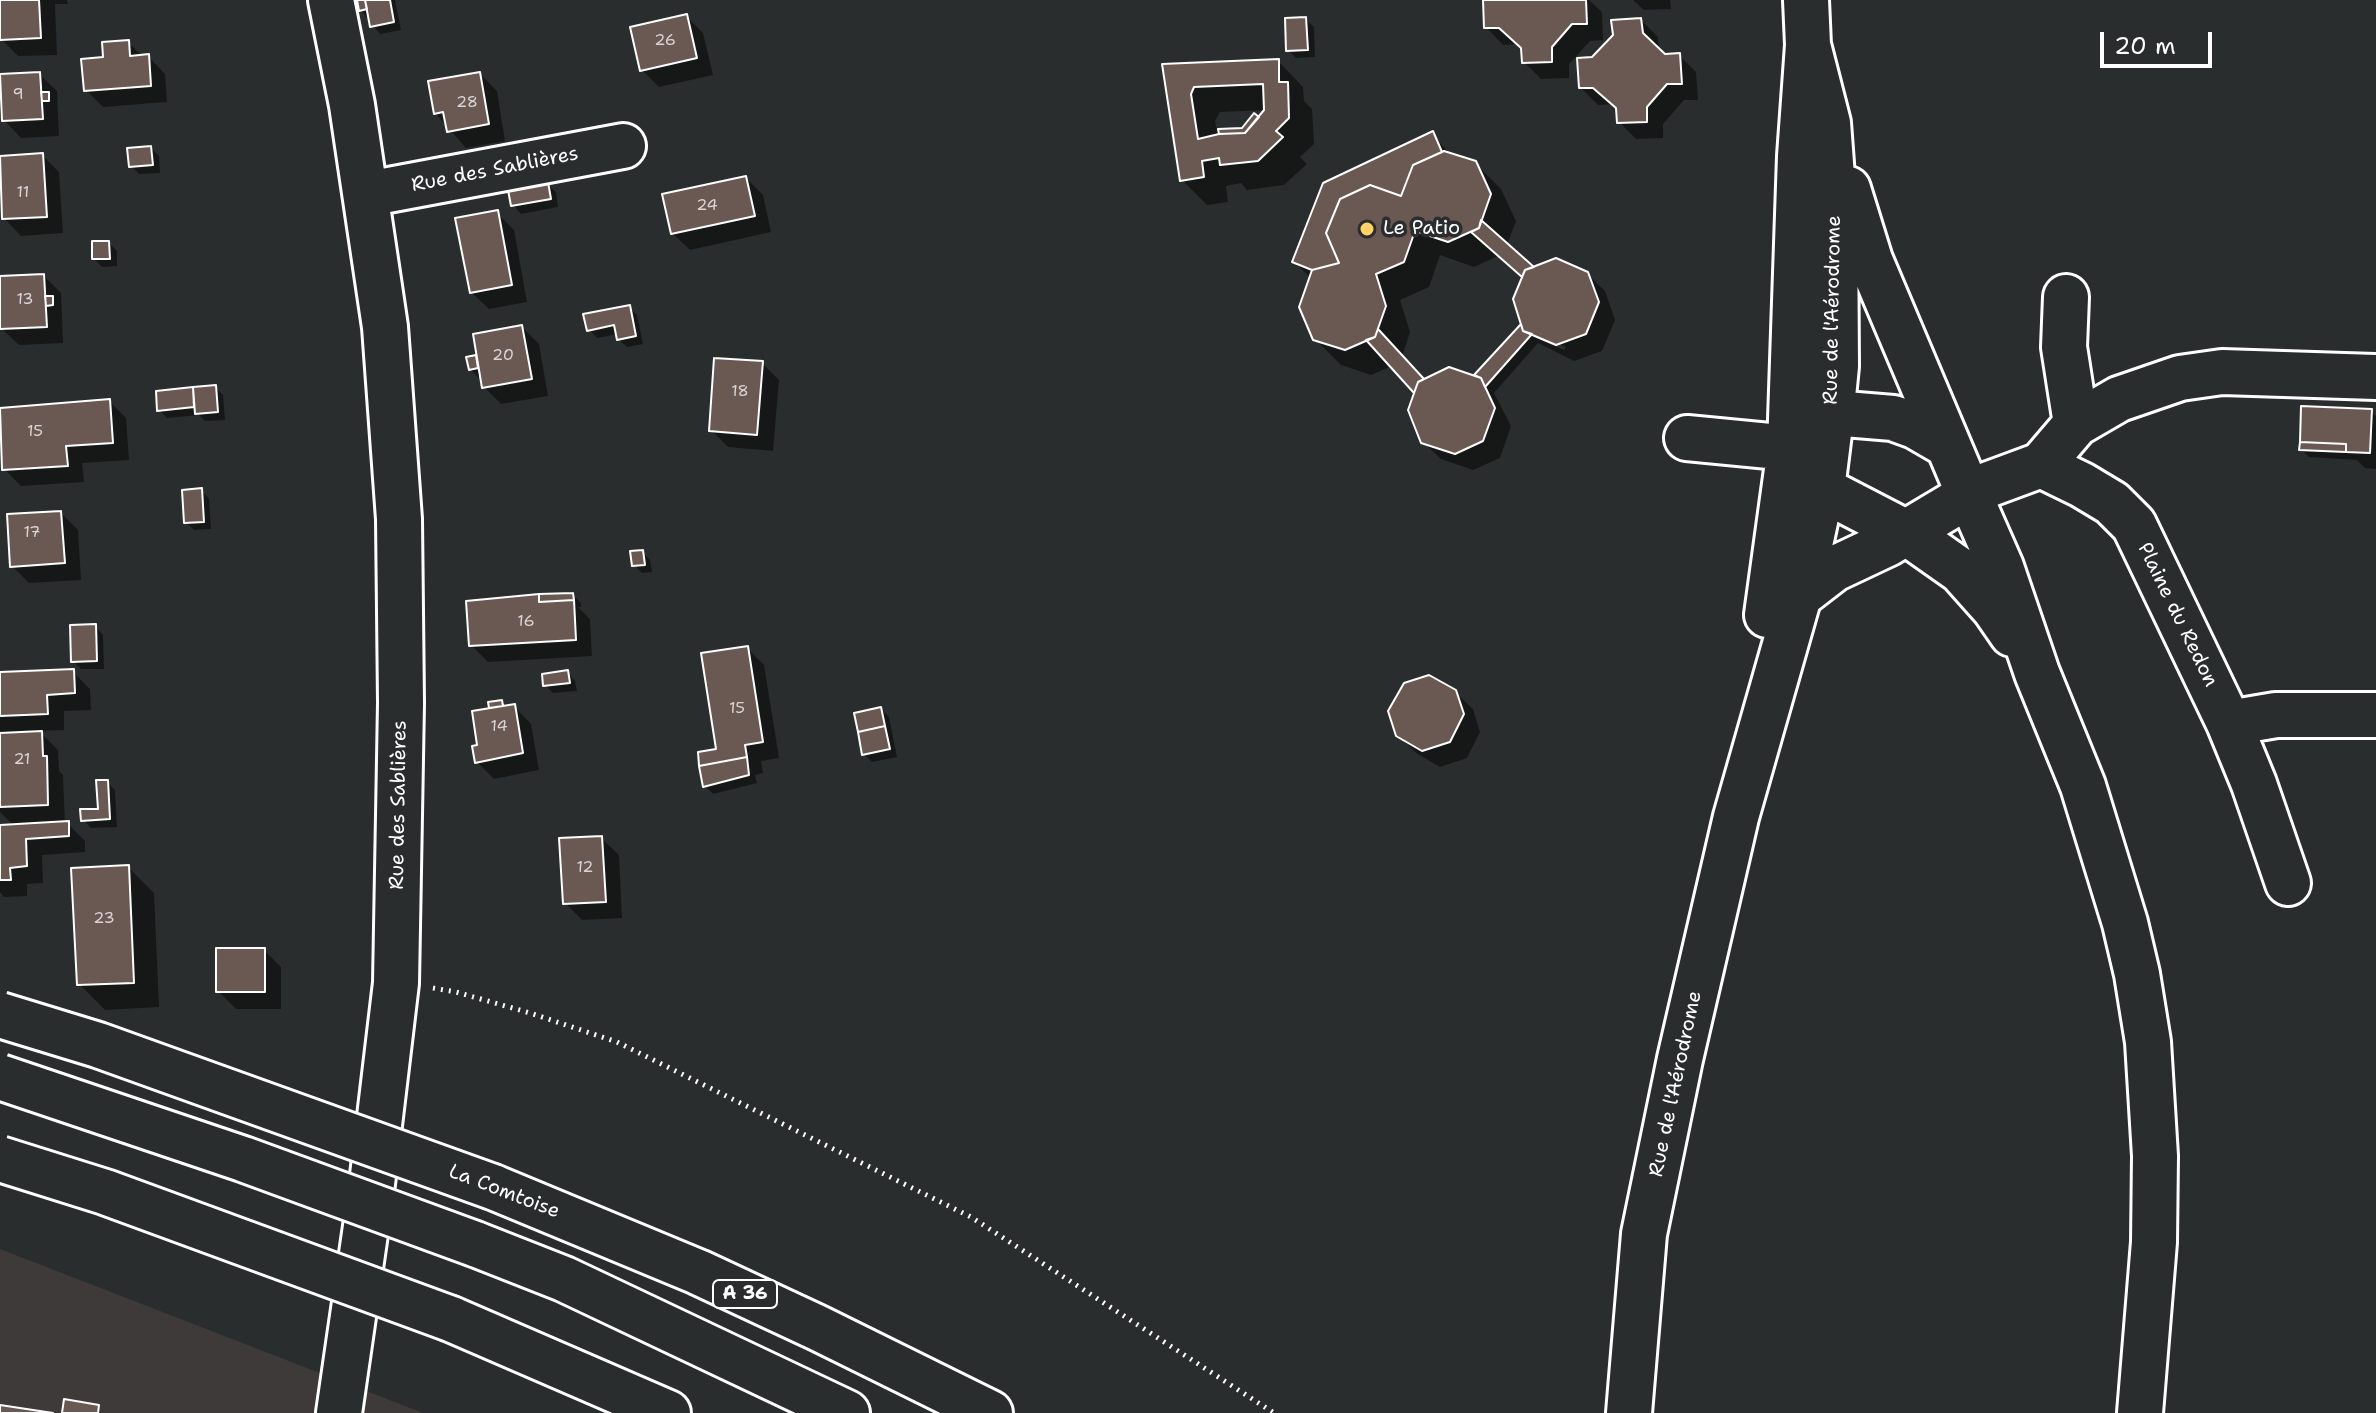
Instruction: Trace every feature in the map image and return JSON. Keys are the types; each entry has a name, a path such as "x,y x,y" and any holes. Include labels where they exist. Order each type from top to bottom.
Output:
{"main road":[{"name":"Rue des Sablières","path":"331,0 367,194 385,327 399,519 401,703 396,983 371,1192 339,1413"},
{"name":"Rue de l'Aérodrome","path":"1629,1413 1644,1234 1680,1059 1751,760 1799,596 1800,156 1808,45 1806,0"},
{"name":"Rue de l'Aérodrome","path":"1751,760 1769,598 1798,459 1831,417 1836,366 1835,217 1828,123 1808,45"},
{"path":"1828,123 1870,260 2001,567 2037,673 2068,746 2100,836 2128,936 2148,1042 2155,1156 2154,1242 2140,1413"},
{"name":"Rue des Sablières","path":"367,194 623,146"},
{"path":"2066,297 2064,347 2076,424"},
{"path":"1799,596 1834,569 1907,533 1959,501 1968,492 2041,465 2076,424 2119,399 2180,378 2222,372 2376,377"},
{"path":"1798,459 1831,417 1845,414 1893,418 1915,426 1946,444"},
{"path":"1687,438 1798,459 1961,571 1994,608 2037,673"},
{"name":"Plaine du Redon","path":"2041,465 2112,503 2134,525 2229,723 2288,883"},
{"path":"2229,723 2276,715 2376,715"},
{"name":"La Comtoise","path":"0,1015 126,1055 493,1187 698,1272 990,1413"},
{"path":"0,1077 229,1154 564,1279 847,1413"},
{"path":"0,1159 105,1192 451,1319 668,1413"}],"path":[{"path":"396,983 456,992 617,1042 971,1217 1274,1413"}],"shaded area":[{"path":"0,1249 423,1413 0,1413"}],"building":[{"path":"0,0 39,0 41,38 0,40"},
{"path":"357,0 365,0 367,9 359,11"},
{"path":"365,0 390,0 394,22 370,27"},
{"path":"1483,0 1586,0 1587,24 1572,24 1552,47 1552,62 1522,63 1521,48 1499,28 1484,28"},
{"path":"687,14 697,58 640,71 630,27"},
{"path":"1306,17 1308,50 1286,51 1285,18"},
{"path":"1641,18 1643,33 1665,54 1680,53 1682,84 1667,84 1647,107 1647,122 1617,123 1616,108 1593,88 1579,88 1577,58 1592,57 1613,35 1611,20"},
{"path":"129,40 130,56 149,54 151,86 84,91 81,59 103,57 102,42"},
{"path":"1279,59 1279,82 1288,82 1289,118 1276,131 1283,137 1258,161 1220,165 1219,158 1202,161 1204,177 1180,181 1162,64","holes":["1263,84 1264,110 1245,133 1198,139 1191,94 1194,87"]},
{"path":"40,72 43,119 2,121 0,74"},
{"path":"480,72 489,124 447,132 443,112 434,114 428,81"},
{"path":"41,92 49,92 49,101 42,101"},
{"path":"1254,113 1259,117 1245,133 1219,134 1218,129 1242,128"},
{"path":"1433,131 1442,152 1413,165 1401,196 1370,185 1340,199 1326,233 1339,263 1312,270 1292,262 1323,183"},
{"path":"151,146 153,165 129,167 127,148"},
{"path":"1444,151 1476,161 1491,194 1479,228 1448,242 1415,231 1404,262 1376,274 1386,306 1375,337 1345,350 1313,340 1299,307 1312,270 1339,263 1326,233 1340,199 1370,185 1401,196 1413,165"},
{"path":"43,153 47,217 2,219 0,156"},
{"path":"746,176 755,216 671,234 662,194"},
{"path":"548,182 551,199 511,206 508,190"},
{"path":"498,210 512,285 470,293 455,218"},
{"path":"1481,220 1534,267 1525,270 1522,277 1471,232 1479,228"},
{"path":"92,241 109,241 110,259 92,259"},
{"path":"1556,258 1588,272 1599,302 1586,334 1556,345 1523,331 1513,299 1525,270"},
{"path":"44,274 47,327 0,329 0,276"},
{"path":"45,296 53,296 53,305 46,306"},
{"path":"630,305 636,336 617,340 614,325 587,331 583,314"},
{"path":"1521,324 1523,331 1532,334 1485,387 1481,378 1474,375"},
{"path":"522,325 532,379 482,388 473,334"},
{"path":"1378,329 1424,379 1418,382 1414,393 1366,340 1375,337"},
{"path":"476,355 478,368 469,370 466,357"},
{"path":"714,358 763,361 757,435 709,431"},
{"path":"1449,367 1481,378 1495,408 1483,441 1455,454 1421,443 1408,410 1418,382"},
{"path":"216,385 218,412 195,414 193,387"},
{"path":"193,387 194,407 157,411 156,391"},
{"path":"110,399 113,443 66,446 68,466 2,470 0,408"},
{"path":"2301,406 2372,409 2370,453 2346,452 2346,444 2300,442"},
{"path":"2300,442 2346,444 2346,452 2299,450"},
{"path":"202,488 204,522 184,523 182,490"},
{"path":"61,511 65,563 10,567 7,514"},
{"path":"643,550 645,565 632,566 630,551"},
{"path":"573,593 574,600 539,602 539,594"},
{"path":"539,594 539,602 574,600 576,640 469,646 466,601"},
{"path":"96,624 97,661 71,662 70,625"},
{"path":"748,646 763,742 745,745 747,757 699,766 698,752 716,749 701,653"},
{"path":"74,669 75,693 47,695 48,714 0,716 0,672"},
{"path":"568,670 570,683 543,686 542,674"},
{"path":"1429,675 1456,690 1464,714 1450,742 1422,751 1396,736 1388,711 1404,683"},
{"path":"502,700 503,706 489,708 488,702"},
{"path":"515,704 523,753 475,763 472,746 477,745 472,711"},
{"path":"881,707 885,726 858,732 854,713"},
{"path":"885,726 890,749 862,755 858,732"},
{"path":"42,731 43,756 47,756 48,805 0,807 0,733"},
{"path":"747,757 749,775 703,787 699,766"},
{"path":"96,780 108,780 110,819 81,821 80,809 98,809"},
{"path":"69,821 69,836 26,839 27,866 10,868 11,880 0,880 0,825"},
{"path":"602,836 606,902 563,904 559,838"},
{"path":"129,865 134,983 77,985 71,868"},
{"path":"216,948 265,948 265,992 216,992"},
{"path":"64,1399 99,1405 98,1413 62,1413"},
{"path":"0,1405 53,1413 0,1413"}],"place":[{"name":"Le Patio","path":"1367,229"}]}
